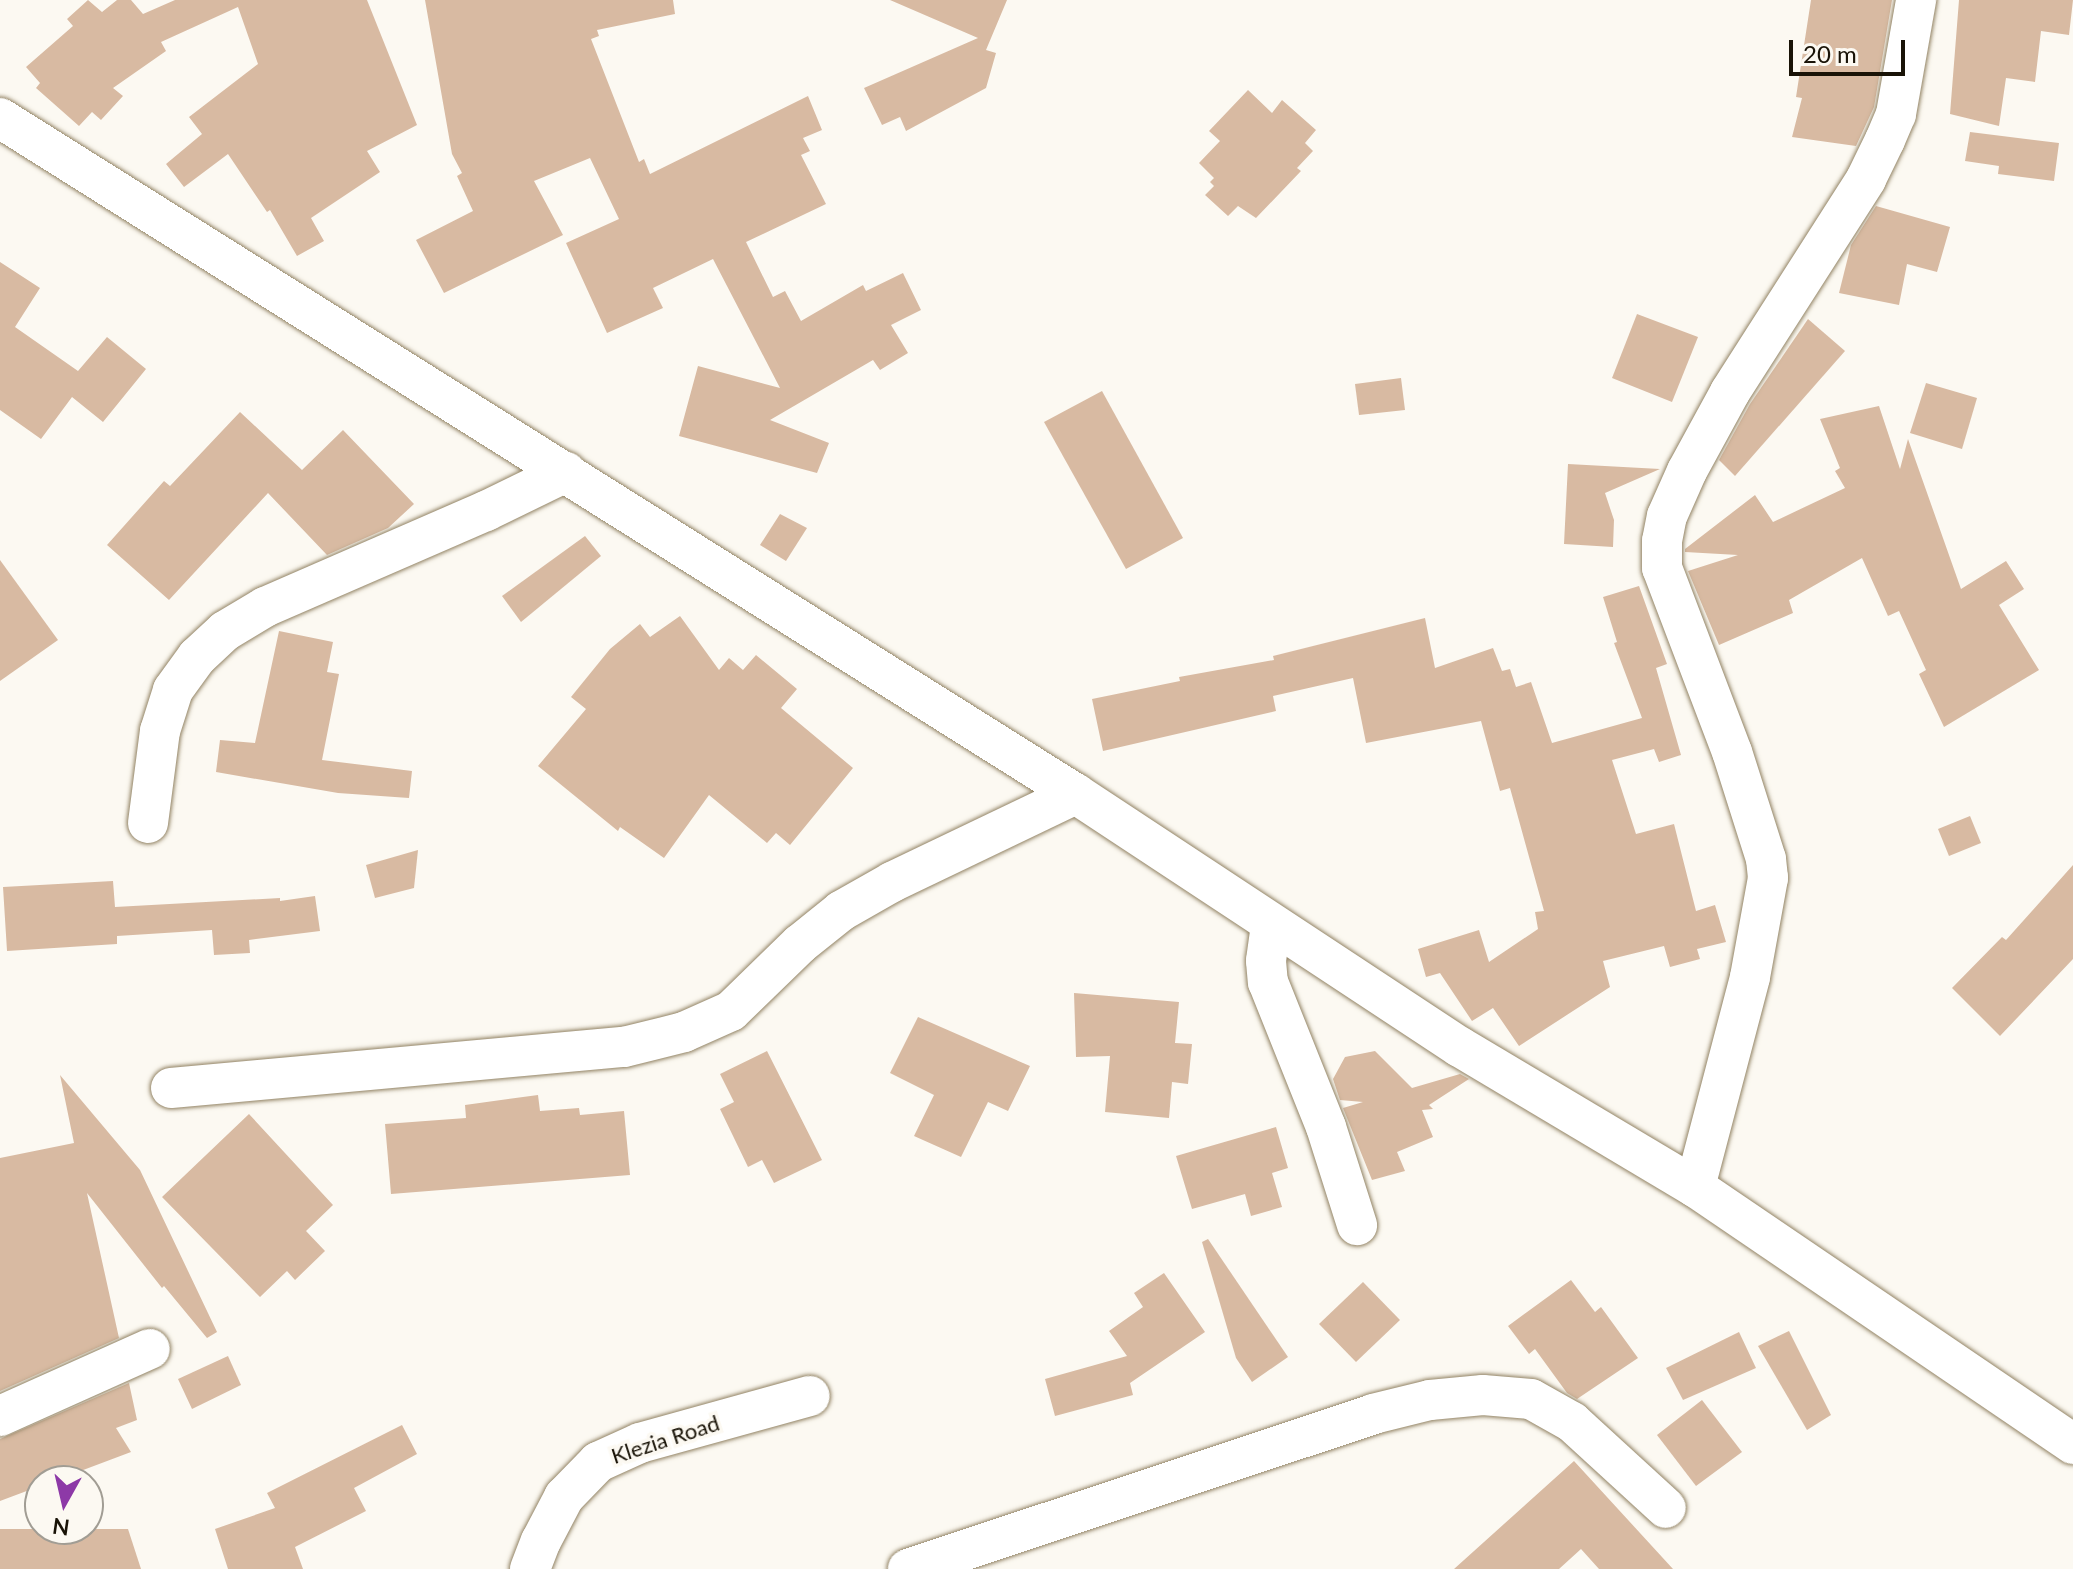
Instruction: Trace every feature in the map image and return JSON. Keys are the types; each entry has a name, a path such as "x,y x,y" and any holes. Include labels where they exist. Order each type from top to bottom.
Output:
{"street":[{"path":"1695,1187 1750,977 1768,878 1766,859 1732,752 1662,568 1662,541 1667,516 1682,482 1730,392 1866,179 1885,140 1896,114 1916,0"},
{"path":"0,118 1076,794 1460,1047 1695,1187 2073,1444"},
{"path":"148,823 160,731 173,690 197,657 225,631 265,607 486,511 566,472"},
{"path":"171,1088 624,1047 684,1032 731,1011 800,944 841,911 892,882 1076,794"},
{"path":"1271,925 1266,961 1268,982 1326,1127 1357,1225"},
{"path":"0,1416 150,1349"},
{"path":"908,1569 1373,1414 1430,1400 1483,1395 1531,1399 1572,1422 1666,1508"},
{"name":"Klezia Road","path":"530,1569 564,1497 598,1462 640,1443 810,1396"}],"building":[{"path":"88,0 102,12 117,0 131,0 143,14 175,0 367,0 417,125 367,151 380,172 311,218 324,241 297,256 270,210 267,212 228,154 184,187 166,164 202,134 189,117 258,64 238,7 161,42 166,51 113,88 123,96 101,120 92,112 79,126 36,88 40,83 26,67 73,26 67,19"},
{"path":"425,0 673,0 675,14 597,30 599,36 591,39 639,162 644,159 650,174 808,96 822,130 803,138 810,151 801,155 826,204 746,242 773,297 785,291 801,321 863,285 866,291 903,273 921,310 891,325 908,353 880,370 873,360 770,420 829,443 817,473 679,436 698,366 780,388 713,259 653,288 663,308 607,333 566,243 619,219 590,158 534,181 563,235 444,293 416,240 473,211 457,176 462,173 452,154"},
{"path":"890,0 1007,0 986,50 996,53 986,88 906,131 900,117 882,125 864,88 978,38"},
{"path":"1811,0 1892,0 1874,107 1856,146 1792,137 1802,98 1796,97"},
{"path":"1959,0 2073,0 2069,35 2041,31 2035,82 2006,78 1999,126 1950,114"},
{"path":"1248,90 1272,113 1282,100 1316,130 1305,143 1313,151 1297,168 1301,171 1256,218 1238,206 1228,216 1205,195 1214,186 1210,182 1214,178 1199,163 1220,141 1209,131"},
{"path":"1970,132 2059,143 2054,181 1998,174 1999,166 1965,161"},
{"path":"1876,206 1950,227 1937,272 1907,264 1899,305 1839,293 1851,245"},
{"path":"0,262 40,288 15,327 78,371 107,337 146,369 103,422 72,397 41,439 0,410"},
{"path":"1637,314 1698,337 1672,402 1612,378"},
{"path":"1808,319 1845,351 1735,476 1719,460 1750,404"},
{"path":"1401,378 1405,410 1359,415 1355,384"},
{"path":"1926,383 1977,398 1962,449 1910,433"},
{"path":"1102,391 1183,538 1126,569 1044,422"},
{"path":"1879,406 1900,469 1908,439 1961,589 2006,561 2024,589 1999,605 2039,670 1944,727 1919,674 1926,670 1899,611 1888,616 1862,558 1789,600 1793,613 1719,645 1688,571 1738,555 1685,552 1685,549 1755,495 1773,522 1845,488 1835,471 1840,468 1820,419"},
{"path":"240,412 302,470 343,430 414,504 388,528 327,555 268,493 169,600 107,545 164,481 170,486"},
{"path":"1568,464 1660,469 1605,493 1614,520 1613,547 1564,544"},
{"path":"780,514 807,528 786,561 760,545"},
{"path":"585,536 601,556 521,622 502,596"},
{"path":"0,560 58,640 0,681"},
{"path":"1639,586 1667,664 1656,668 1681,755 1659,762 1654,749 1612,760 1636,834 1674,824 1696,911 1715,905 1726,942 1697,949 1700,959 1670,967 1664,946 1603,961 1610,987 1519,1046 1493,1008 1472,1021 1440,973 1426,977 1418,949 1479,930 1489,962 1538,929 1535,912 1544,911 1510,788 1500,791 1481,721 1366,743 1353,678 1273,696 1276,711 1103,751 1092,699 1180,681 1179,677 1274,660 1273,656 1425,618 1435,668 1493,648 1502,671 1510,669 1516,687 1531,682 1552,743 1642,718 1614,643 1617,642 1603,597"},
{"path":"680,616 719,670 729,658 743,670 756,655 797,689 781,708 853,768 790,845 776,833 767,843 709,795 664,858 620,827 618,831 538,766 586,709 571,697 610,649 640,624 650,637"},
{"path":"279,631 333,642 327,672 339,674 322,760 412,771 409,798 338,793 216,772 220,740 255,743"},
{"path":"1970,816 1981,843 1949,856 1938,829"},
{"path":"418,850 414,888 375,898 366,865"},
{"path":"2073,865 2073,959 2000,1036 1952,988 2002,937 2006,940"},
{"path":"113,881 115,907 280,898 280,901 315,896 320,931 249,940 250,953 214,955 212,930 117,936 117,944 7,951 3,887"},
{"path":"1074,993 1179,1002 1175,1043 1192,1044 1188,1084 1172,1082 1169,1118 1105,1112 1110,1056 1076,1057"},
{"path":"918,1017 1030,1066 1008,1111 988,1102 961,1157 914,1136 934,1095 890,1073"},
{"path":"767,1051 822,1160 774,1183 762,1160 748,1167 720,1109 734,1102 720,1074"},
{"path":"1375,1051 1412,1088 1460,1074 1469,1079 1429,1105 1433,1109 1422,1110 1433,1137 1397,1152 1405,1171 1372,1180 1343,1108 1363,1102 1340,1100 1333,1079 1345,1057"},
{"path":"60,1075 140,1170 217,1332 207,1338 164,1286 162,1288 87,1193 119,1338 0,1391 0,1158 74,1143"},
{"path":"538,1095 540,1111 579,1108 580,1115 624,1111 630,1175 391,1194 385,1124 466,1118 465,1105"},
{"path":"249,1114 333,1205 306,1231 325,1251 295,1280 287,1271 260,1297 162,1197"},
{"path":"1276,1127 1288,1168 1272,1173 1282,1207 1251,1216 1245,1194 1192,1209 1176,1156"},
{"path":"1208,1239 1288,1357 1252,1382 1236,1358 1202,1242"},
{"path":"1164,1273 1205,1332 1130,1383 1133,1395 1055,1416 1045,1379 1127,1356 1109,1331 1143,1307 1134,1293"},
{"path":"1571,1280 1595,1312 1601,1307 1638,1358 1577,1399 1567,1393 1535,1349 1529,1354 1508,1326"},
{"path":"1363,1282 1400,1320 1356,1362 1319,1324"},
{"path":"1789,1331 1831,1415 1807,1430 1758,1346"},
{"path":"1739,1332 1756,1368 1683,1400 1666,1368"},
{"path":"228,1356 241,1385 192,1409 178,1379"},
{"path":"129,1383 137,1420 116,1428 131,1452 96,1465 24,1465 24,1492 0,1501 0,1439"},
{"path":"1702,1400 1742,1452 1696,1486 1657,1435"},
{"path":"402,1425 417,1454 354,1488 366,1511 295,1547 303,1569 228,1569 215,1529 275,1508 267,1493"},
{"path":"1574,1461 1673,1569 1599,1569 1581,1549 1559,1569 1454,1569"},
{"path":"0,1529 24,1529 24,1545 104,1545 104,1529 128,1529 141,1569 0,1569"}]}
